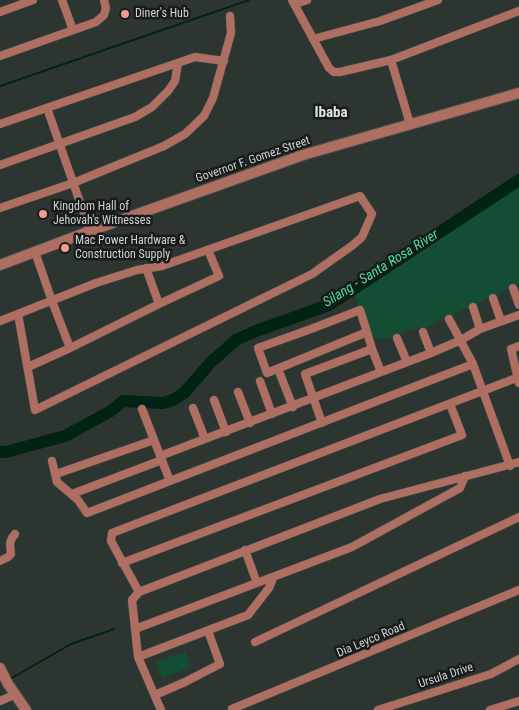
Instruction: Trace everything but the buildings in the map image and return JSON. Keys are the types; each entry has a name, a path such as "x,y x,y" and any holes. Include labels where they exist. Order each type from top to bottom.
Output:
{"street":[{"path":"0,12 33,0"},
{"path":"62,0 73,30"},
{"path":"0,56 96,22 104,15 106,8 104,0"},
{"path":"307,0 293,2 329,68 334,72 391,60 519,11"},
{"path":"313,39 380,21 438,0"},
{"path":"0,208 73,183 164,146 185,134 204,116 213,98 230,33 230,16"},
{"path":"0,124 195,57 224,61"},
{"path":"391,60 410,124"},
{"path":"0,165 135,117 152,107 168,91 175,81 178,63"},
{"name":"Governor F. Gomez Street","path":"0,265 303,155 519,93"},
{"path":"47,108 90,231"},
{"path":"0,321 96,283 146,268 162,266 360,196 372,214 362,237 353,246 312,274 35,410 18,314"},
{"path":"28,367 218,276 208,250"},
{"path":"35,252 70,348"},
{"path":"146,268 159,304"},
{"path":"513,288 519,305"},
{"path":"493,298 501,321"},
{"path":"473,307 480,329"},
{"path":"368,332 267,373 258,348 311,330 360,310 368,332 372,349 381,372"},
{"path":"72,494 205,440 431,353 461,340 480,329 519,315"},
{"path":"449,318 473,364 510,466"},
{"path":"423,332 431,353"},
{"path":"397,338 407,362"},
{"path":"140,592 111,541 112,533 518,379 511,349 519,346"},
{"path":"322,423 304,374 372,349"},
{"path":"52,461 57,482 72,494 87,513 473,364"},
{"path":"280,374 293,407"},
{"path":"260,381 272,414"},
{"path":"238,392 250,423"},
{"path":"214,400 226,432"},
{"path":"122,563 462,435 450,404"},
{"path":"193,408 205,440"},
{"path":"142,409 170,481"},
{"path":"56,474 154,440"},
{"path":"161,710 138,658 132,600 140,592 380,499 510,466 519,462"},
{"path":"135,628 352,547 460,488 465,476"},
{"path":"255,642 519,517"},
{"path":"0,560 11,554 10,543 15,534"},
{"path":"245,550 257,583"},
{"path":"138,658 248,615 269,588 273,578"},
{"name":"Dia Leyco Road","path":"232,709 519,590"},
{"path":"154,695 220,664 208,631"},
{"name":"Ursula Drive","path":"378,710 491,674 519,659"},
{"path":"4,676 26,710"},
{"path":"0,700 16,694"},
{"path":"490,710 519,701"}],"green space":[{"path":"519,185 519,284 422,329 407,330 388,339 376,339 353,293 436,236"},
{"path":"185,652 191,667 162,678 156,662"}],"waterway":[{"path":"0,86 249,0"},
{"name":"Silang - Santa Rosa River","path":"0,452 65,436 111,411 123,401 163,403 173,400 184,393 211,362 236,340 329,305 519,180"},
{"path":"10,679 71,644 114,629"}],"place":[{"name":"Diner's Hub","path":"125,14"},
{"name":"Kingdom Hall of Jehovah's Witnesses","path":"43,214"},
{"name":"Mac Power Hardware & Construction Supply","path":"65,248"}],"district":[{"name":"Ibaba","path":"331,113"}]}
